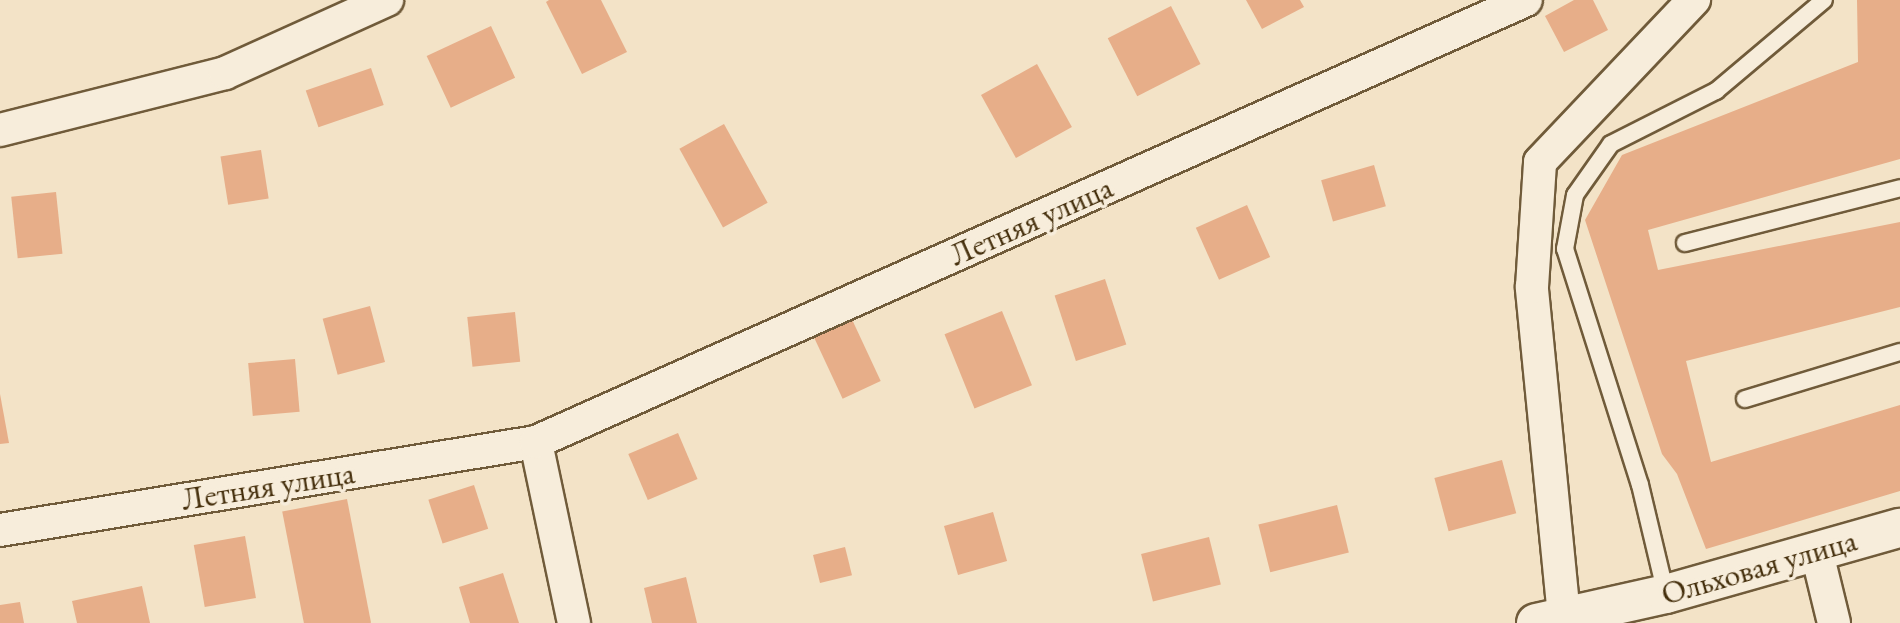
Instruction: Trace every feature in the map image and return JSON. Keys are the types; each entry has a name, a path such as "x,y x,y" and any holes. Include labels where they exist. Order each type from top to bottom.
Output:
{"main road":[{"name":"Ольховая улица","path":"1550,620 1666,594 1816,549 1900,528"}],"street":[{"path":"0,130 225,73 387,0"},
{"name":"Летняя улица","path":"0,530 536,442 1526,0"},
{"path":"1550,620 1532,287 1540,162 1694,0"},
{"path":"536,442 574,623"},
{"path":"1816,549 1834,623"}],"lane":[{"path":"1666,594 1640,485 1565,249 1575,195 1611,144 1716,91 1824,0"},
{"path":"1685,243 1900,188"},
{"path":"1745,399 1900,352"}],"building":[{"path":"601,0 627,52 582,74 546,2"},
{"path":"1246,0 1300,0 1304,7 1262,29"},
{"path":"1574,0 1593,0 1608,30 1564,52 1545,16"},
{"path":"1857,0 1900,0 1900,159 1648,230 1658,270 1900,222 1900,307 1686,361 1711,462 1900,405 1900,491 1706,549 1677,474 1662,454 1585,220 1622,155 1858,62"},
{"path":"1171,6 1201,64 1137,96 1108,38"},
{"path":"491,26 515,78 451,108 427,56"},
{"path":"1037,64 1072,127 1016,158 981,95"},
{"path":"371,68 384,105 318,127 306,90"},
{"path":"724,124 768,203 723,227 679,149"},
{"path":"261,150 269,198 228,205 221,156"},
{"path":"1374,165 1386,206 1333,221 1321,180"},
{"path":"56,192 62,254 18,258 11,197"},
{"path":"1247,205 1270,257 1219,280 1196,228"},
{"path":"1105,279 1126,345 1076,361 1055,295"},
{"path":"370,306 385,362 338,375 323,319"},
{"path":"1002,311 1032,385 974,408 945,334"},
{"path":"515,312 520,362 472,367 467,317"},
{"path":"849,313 881,381 843,399 811,331"},
{"path":"295,359 300,412 253,416 248,363"},
{"path":"0,394 9,443 0,444"},
{"path":"678,433 698,479 648,500 628,454"},
{"path":"1502,460 1516,513 1449,531 1434,478"},
{"path":"474,485 488,529 443,544 428,500"},
{"path":"347,499 371,623 304,623 282,512"},
{"path":"1337,505 1349,553 1270,572 1258,525"},
{"path":"993,512 1007,561 958,575 944,526"},
{"path":"245,536 256,598 205,607 194,545"},
{"path":"1209,537 1221,585 1153,601 1141,554"},
{"path":"845,547 852,575 820,583 813,555"},
{"path":"503,573 519,623 470,623 459,587"},
{"path":"686,577 697,623 652,623 644,588"},
{"path":"142,586 150,623 77,623 72,601"},
{"path":"20,602 24,623 0,623 0,605"}]}
